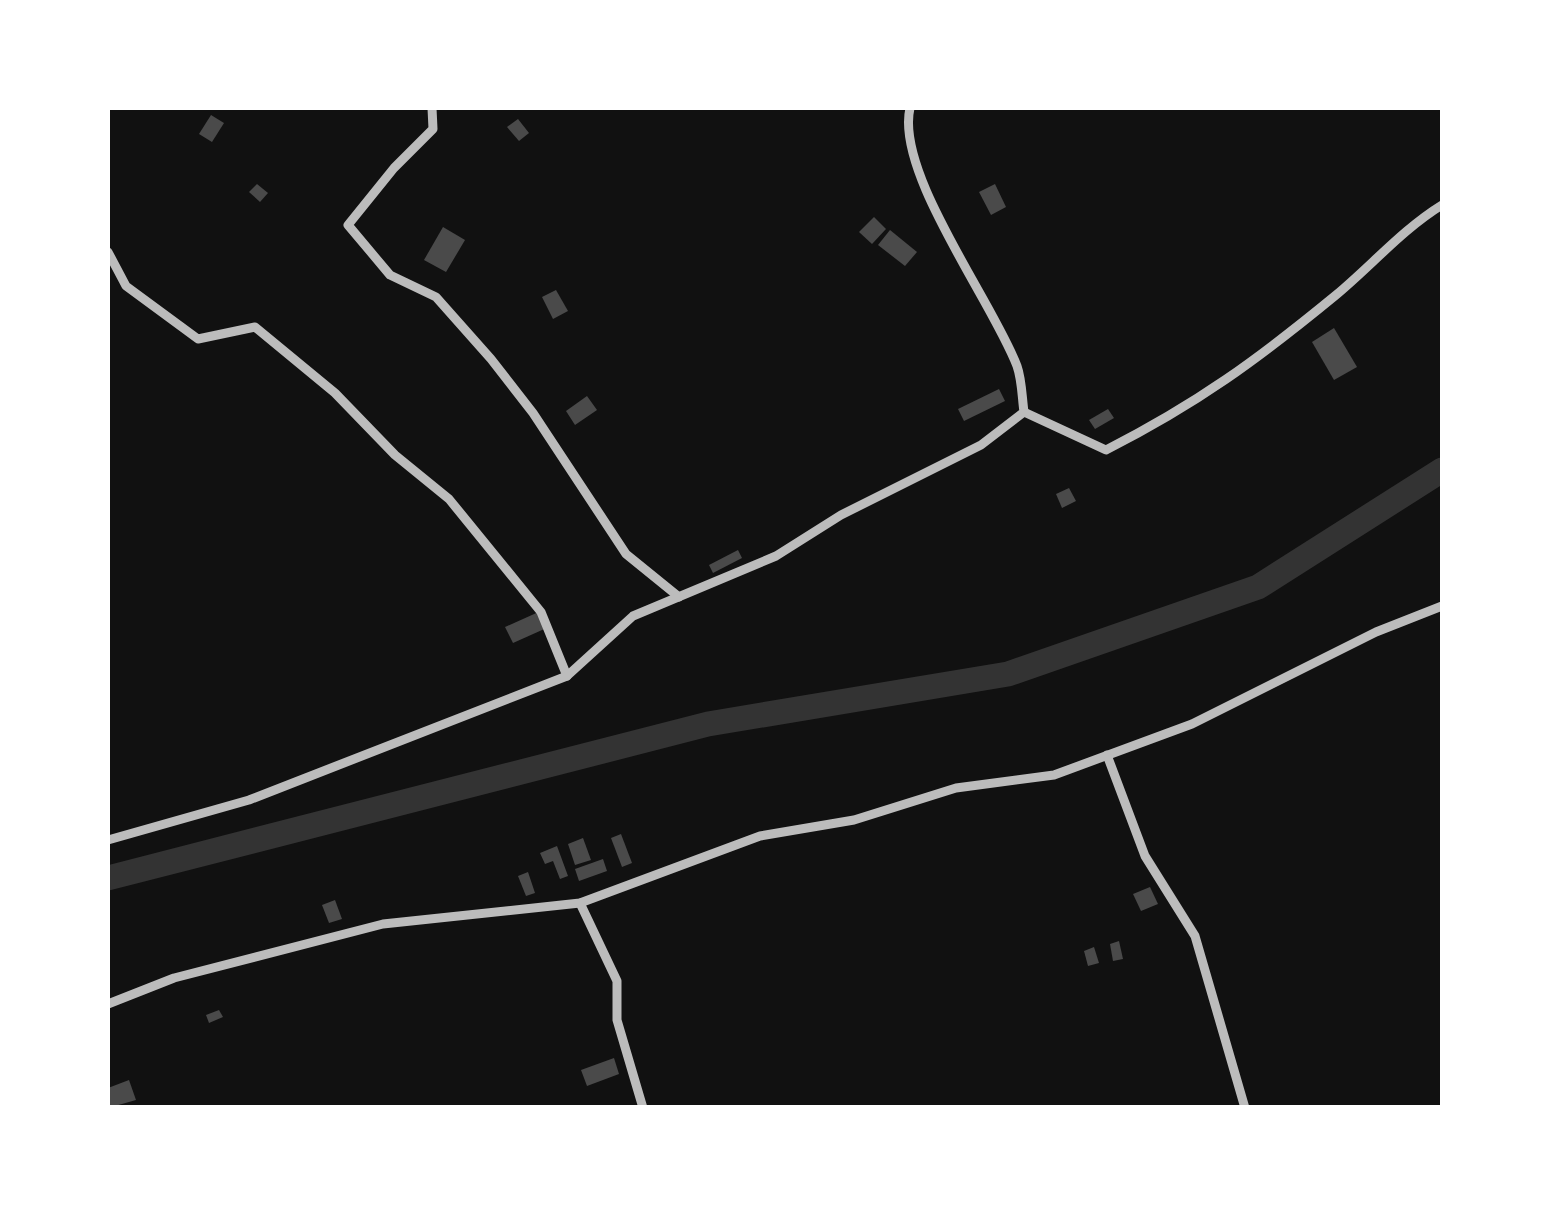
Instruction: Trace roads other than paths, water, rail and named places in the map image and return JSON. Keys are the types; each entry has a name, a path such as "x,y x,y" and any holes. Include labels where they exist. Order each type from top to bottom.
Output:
{"street":[{"path":"432,108 433,129 394,168 348,225 390,275 436,297 480,346 534,413 626,554 679,597"},
{"path":"910,108 907,142 960,261 1018,369 1024,412"},
{"path":"1024,412 1106,450 1184,410 1247,369 1378,260 1418,220 1442,205"},
{"path":"108,252 126,286 198,339 255,327 335,393 394,455 450,499 541,612 567,676"},
{"path":"108,840 250,800 567,676 633,616 776,556 840,514 982,445 1024,412"},
{"path":"108,1004 174,978 383,924 492,916 580,902 760,836 854,820 956,788 1054,775 1192,724 1376,632 1442,606"},
{"path":"1107,756 1145,856 1195,936 1245,1108"},
{"path":"580,902 617,981 617,1020 643,1108"}],"waterway":[{"path":"108,878 708,724 1008,674 1258,587 1442,470"}]}
